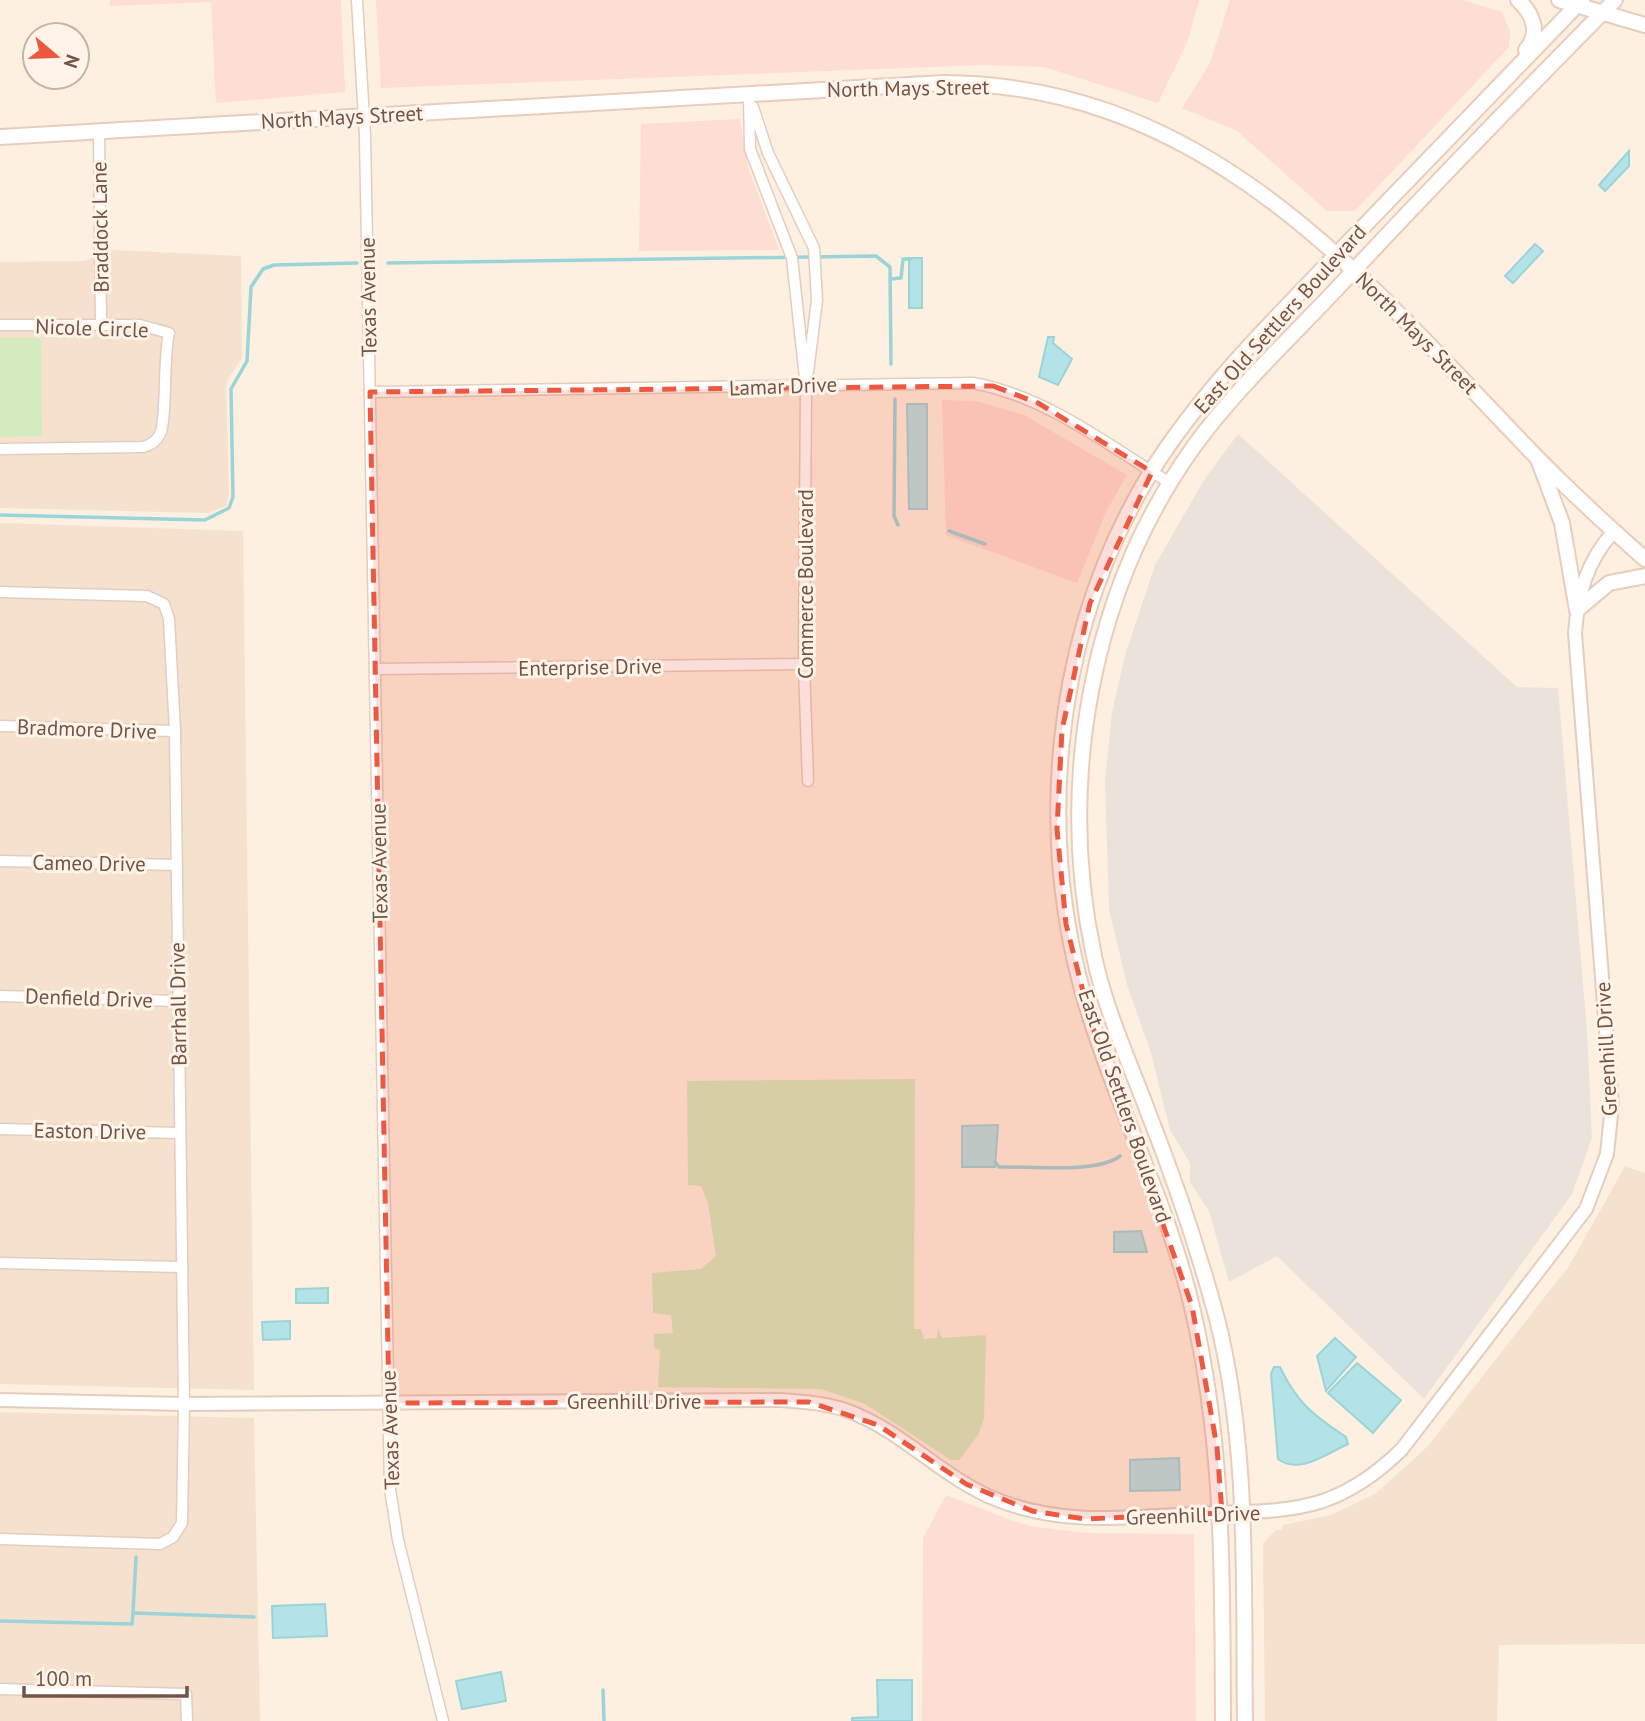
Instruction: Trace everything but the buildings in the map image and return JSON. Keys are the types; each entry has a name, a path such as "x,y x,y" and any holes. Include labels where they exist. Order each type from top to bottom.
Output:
{"main road":[{"path":"1490,95 1531,45 1535,32 1534,20 1518,0"},
{"path":"1559,0 1579,3 1601,14 1645,25"},
{"name":"East Old Settlers Boulevard","path":"1245,1721 1242,1512 1230,1379 1217,1319 1180,1192 1110,1013 1097,970 1084,902 1080,857 1082,752 1097,660 1128,567 1170,483 1224,410 1615,0"},
{"name":"East Old Settlers Boulevard","path":"1223,1721 1222,1513 1217,1447 1192,1306 1160,1203 1090,1019 1066,924 1057,829 1062,730 1090,603 1118,535 1152,472 1204,399 1337,254 1579,3"},
{"name":"North Mays Street","path":"0,137 364,114 944,83 1009,87 1069,98 1161,132 1212,159 1276,203 1337,254 1457,370 1536,455 1645,559"},
{"path":"1536,455 1562,523 1577,610"},
{"path":"1577,610 1609,583 1645,576"}],"street":[{"name":"Texas Avenue","path":"358,0 364,114 370,392 390,1489 398,1540 443,1721"},
{"name":"Commerce Boulevard","path":"749,94 750,149 792,258 806,387 805,663 808,781"},
{"name":"Commerce Boulevard","path":"749,94 768,153 814,248 817,300 806,387"},
{"name":"Braddock Lane","path":"99,131 101,324"},
{"name":"Nicole Circle","path":"0,325 140,325 169,333 164,354 162,429 155,442 143,447 0,449"},
{"name":"Lamar Drive","path":"370,392 973,383 993,386 1038,403 1170,483"},
{"name":"Greenhill Drive","path":"0,1400 184,1404 809,1402 846,1410 878,1424 965,1484 1032,1511 1086,1519 1286,1510 1323,1501 1357,1485 1402,1450 1575,1225 1586,1209 1601,1172 1610,1135 1612,1105 1576,646 1577,610 1588,567 1599,547 1614,531"},
{"name":"Barrhall Drive","path":"0,592 147,596 164,604 169,620 175,731 184,1404 182,1523 173,1537 160,1544 0,1539"},
{"name":"Enterprise Drive","path":"375,669 805,663"},
{"name":"Bradmore Drive","path":"0,726 175,731"},
{"name":"Cameo Drive","path":"0,861 177,865"},
{"name":"Denfield Drive","path":"0,996 178,1001"},
{"name":"Easton Drive","path":"0,1129 180,1133"},
{"path":"0,1263 182,1267"},
{"path":"0,1689 186,1694 187,1721"}],"highlighted area":[{"path":"993,386 1038,403 1152,472 1090,603 1062,730 1057,829 1066,924 1090,1019 1192,1306 1217,1447 1222,1513 1085,1519 1032,1511 966,1484 878,1425 809,1402 389,1403 370,392"}],"shaded area":[{"path":"110,0 341,0 345,92 216,103 211,2 110,6"},
{"path":"376,0 1199,0 1188,40 1158,103 1044,67 984,65 381,88"},
{"path":"1230,0 1462,0 1502,12 1510,31 1509,47 1355,211 1327,211 1237,131 1182,108 1210,63"},
{"path":"740,119 748,167 779,250 639,251 641,124"},
{"path":"112,250 241,256 242,358 226,382 229,494 226,506 208,513 0,508 0,262 84,261"},
{"path":"942,400 976,401 1024,415 1127,475 1106,512 1077,583 946,535"},
{"path":"1238,434 1517,687 1558,688 1587,1032 1592,1138 1572,1194 1424,1399 1277,1256 1229,1282 1209,1211 1190,1182 1190,1163 1170,1130 1151,1053 1127,985 1109,909 1105,780 1112,712 1126,652 1155,565 1204,480"},
{"path":"0,523 243,531 254,1390 0,1384"},
{"path":"1625,1166 1645,1173 1645,1644 1499,1645 1497,1721 1265,1721 1263,1543 1276,1530 1282,1530 1283,1525 1331,1515 1375,1494 1427,1447 1569,1266"},
{"path":"0,1412 254,1418 260,1721 0,1721"},
{"path":"946,1495 1035,1527 1086,1533 1194,1534 1196,1721 922,1721 923,1538"}],"green space":[{"path":"0,338 41,338 42,436 0,437"},
{"path":"915,1079 914,1329 921,1329 924,1339 937,1338 938,1328 942,1338 986,1335 984,1419 978,1435 959,1460 951,1460 865,1404 821,1389 658,1387 660,1350 654,1348 654,1334 673,1333 671,1315 653,1313 652,1273 701,1269 716,1256 708,1203 701,1186 688,1185 687,1081"}],"water":[{"path":"1629,151 1629,166 1605,191 1599,185"},
{"path":"1535,244 1543,251 1513,283 1505,276"},
{"path":"909,258 922,258 922,308 909,308"},
{"path":"1048,337 1054,337 1053,343 1072,359 1058,385 1039,377"},
{"path":"907,404 927,404 927,509 909,509"},
{"path":"998,1125 995,1167 962,1167 962,1126"},
{"path":"1141,1231 1147,1252 1114,1252 1114,1232"},
{"path":"328,1288 328,1303 296,1303 296,1289"},
{"path":"290,1321 290,1339 263,1340 262,1322"},
{"path":"1335,1338 1356,1357 1326,1391 1317,1356"},
{"path":"1357,1363 1401,1400 1373,1433 1328,1393"},
{"path":"1274,1367 1280,1367 1300,1399 1315,1415 1346,1437 1348,1444 1304,1464 1295,1465 1278,1459 1271,1374"},
{"path":"1179,1458 1180,1490 1130,1491 1130,1460"},
{"path":"325,1604 327,1636 273,1638 272,1606"},
{"path":"501,1672 506,1701 462,1709 456,1681"},
{"path":"877,1680 912,1680 912,1721 852,1721 852,1718 878,1717"}],"waterway":[{"path":"388,263 876,256 890,267 891,364"},
{"path":"891,279 901,278 903,259 911,259"},
{"path":"0,515 205,520 229,508 233,497 231,389 247,361 251,287 263,269 274,265 357,263"},
{"path":"895,399 894,516 898,525"},
{"path":"949,531 985,544"},
{"path":"995,1162 999,1167 1062,1168 1096,1165 1120,1156"},
{"path":"133,1613 136,1557"},
{"path":"0,1621 132,1624 133,1613 254,1617"},
{"path":"603,1690 604,1721"}]}
